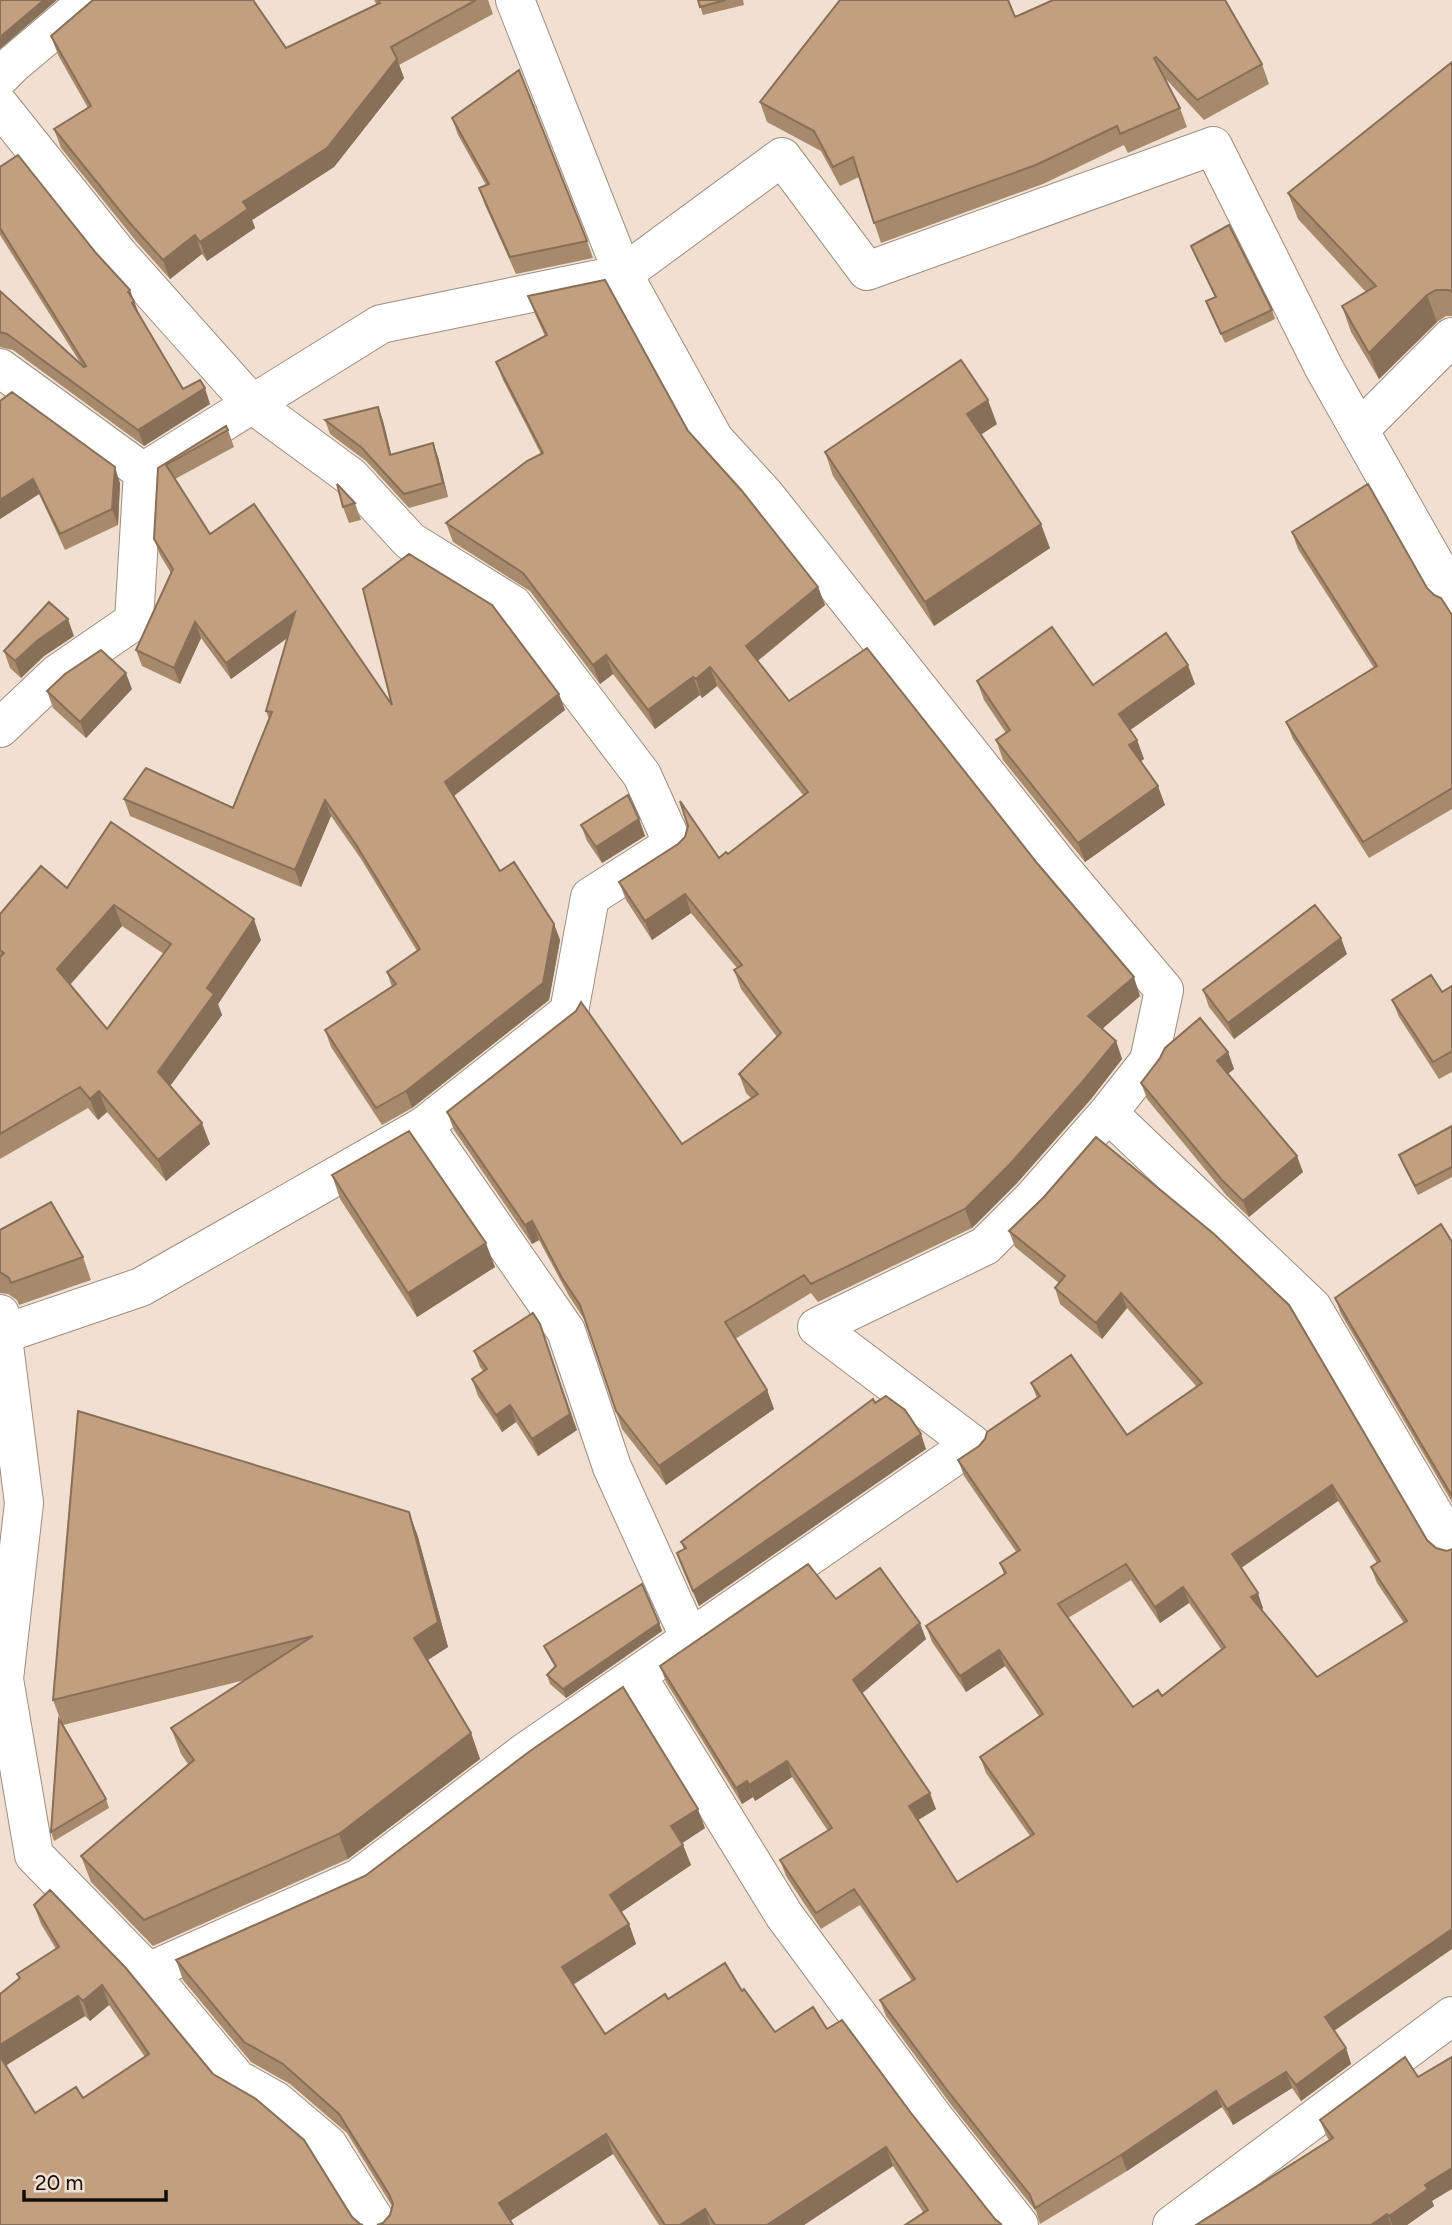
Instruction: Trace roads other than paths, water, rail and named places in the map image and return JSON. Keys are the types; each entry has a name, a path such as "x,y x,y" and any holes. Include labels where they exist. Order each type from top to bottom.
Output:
{"street":[{"path":"0,77 89,0"},
{"path":"148,1972 359,1878 524,1754 972,1444 817,1327 985,1246 1033,1198 1108,1113 1149,1061 1164,990 1061,868 765,495 714,439 623,274 515,0"},
{"path":"0,106 119,255 252,404 350,476 410,541 513,605 642,775 673,844 590,897 569,1012 424,1125 141,1287 1,1324 24,1503 4,1679 34,1855 148,1972 237,2079 276,2101 328,2145 378,2225"},
{"path":"143,472 381,324 623,274 782,157 867,271 1213,146 1324,368 1452,594"},
{"path":"1359,430 1452,337"},
{"path":"0,368 143,472"},
{"path":"0,728 57,674 134,621 143,472"},
{"path":"1108,1113 1312,1307 1452,1545"},
{"path":"424,1125 566,1331 612,1467 690,1639"},
{"path":"637,1675 784,1915 935,2119 1019,2225"},
{"path":"1172,2225 1452,2016"}]}
